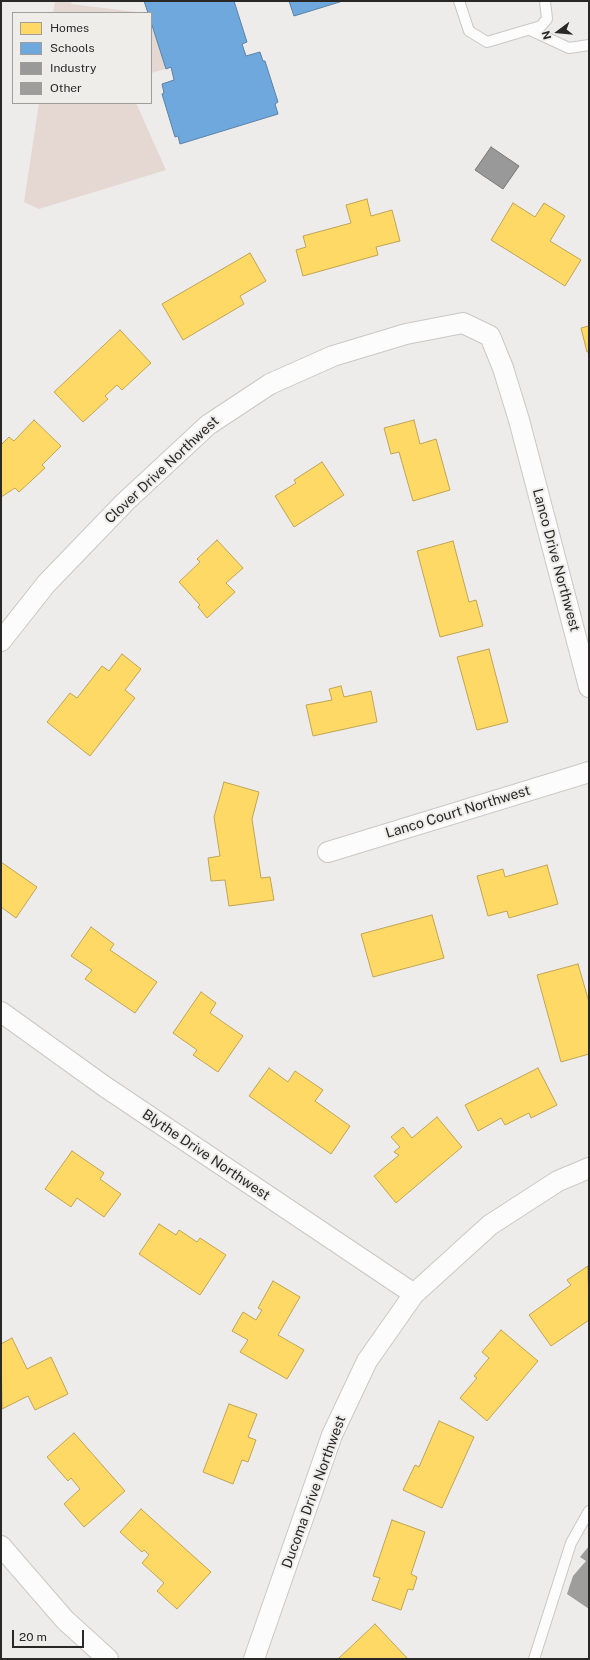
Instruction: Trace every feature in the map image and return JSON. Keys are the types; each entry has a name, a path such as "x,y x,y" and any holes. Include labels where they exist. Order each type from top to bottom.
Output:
{"street":[{"name":"Clover Drive Northwest","path":"1,641 56,573 125,502 208,425 270,384 333,356 391,339 463,323 490,336 505,375 535,480"},
{"name":"Lanco Drive Northwest","path":"535,480 589,687"},
{"name":"Lanco Court Northwest","path":"328,852 589,772"},
{"name":"Blythe Drive Northwest","path":"1,1012 104,1086 414,1294"},
{"name":"Ducoma Drive Northwest","path":"254,1659 332,1435 367,1360 414,1294 490,1225 558,1182 589,1168"},
{"path":"1,1546 65,1620 108,1659"}],"lane":[{"path":"459,1 469,31 487,42 541,26 548,19 545,1"},
{"path":"530,30 570,48 589,45"},
{"path":"534,1659 571,1543 589,1511"}],"shaded area":[{"path":"55,1 72,1 71,4 136,12 53,12"},
{"path":"152,25 166,69 152,73"},
{"path":"39,104 137,105 166,170 39,209 24,202"}],"building: Homes":[{"path":"367,199 371,216 392,210 400,241 376,247 378,255 303,276 296,250 306,247 303,236 351,223 346,205"},
{"path":"513,203 535,217 544,203 565,216 550,241 581,260 565,286 491,240"},
{"path":"250,253 266,281 240,296 244,304 183,340 162,304"},
{"path":"589,326 589,352 587,352 581,328"},
{"path":"120,330 151,363 122,390 117,385 105,396 108,399 83,422 54,392"},
{"path":"34,420 61,446 42,465 45,468 19,492 15,488 1,497 1,445 9,437 14,441"},
{"path":"414,420 420,444 436,439 450,490 413,501 399,452 391,454 384,428"},
{"path":"322,462 344,495 294,527 275,496 296,483 294,480"},
{"path":"217,540 243,568 226,583 235,592 207,618 198,607 200,605 179,582 200,562 197,559"},
{"path":"453,541 469,602 476,600 483,626 440,637 417,551"},
{"path":"489,649 508,722 477,730 457,657"},
{"path":"122,654 141,669 125,690 135,698 90,756 47,722 70,693 77,698 102,666 109,671"},
{"path":"341,686 344,697 371,691 377,722 313,736 306,705 332,700 329,689"},
{"path":"224,782 259,792 252,819 261,878 270,877 274,900 229,906 225,880 211,881 208,858 220,856 214,817"},
{"path":"1,862 37,887 16,918 1,907"},
{"path":"547,865 558,904 509,918 507,911 488,916 477,876 503,869 505,877"},
{"path":"432,915 444,958 373,977 361,934"},
{"path":"91,927 114,944 110,950 157,982 135,1013 85,979 92,970 71,956"},
{"path":"578,964 589,1002 589,1054 561,1062 537,975"},
{"path":"201,992 216,1003 210,1013 243,1036 218,1072 193,1055 197,1050 173,1033"},
{"path":"269,1068 288,1082 295,1071 323,1090 315,1101 350,1126 331,1154 249,1096"},
{"path":"538,1068 557,1105 531,1118 529,1113 505,1125 501,1118 478,1131 465,1105"},
{"path":"437,1117 462,1147 396,1203 374,1176 399,1155 394,1152 400,1147 391,1137 403,1127 412,1138"},
{"path":"72,1151 104,1173 100,1179 121,1194 104,1217 77,1198 71,1207 45,1189"},
{"path":"159,1224 176,1235 179,1230 197,1242 200,1238 226,1255 200,1295 139,1254"},
{"path":"588,1266 589,1320 551,1346 529,1315 571,1285 567,1280"},
{"path":"273,1281 300,1297 278,1335 304,1350 287,1379 240,1352 248,1340 232,1331 243,1312 256,1320 262,1310 258,1308"},
{"path":"501,1330 538,1361 487,1421 460,1398 477,1378 474,1376 489,1358 482,1352"},
{"path":"12,1338 27,1369 51,1357 68,1394 35,1410 28,1396 2,1409 1,1344"},
{"path":"229,1404 257,1414 248,1437 256,1440 248,1462 242,1460 233,1484 203,1472"},
{"path":"439,1421 474,1437 442,1508 403,1490 415,1465 419,1467"},
{"path":"74,1433 125,1491 84,1527 64,1504 80,1489 71,1478 68,1481 47,1457"},
{"path":"141,1509 211,1572 177,1609 157,1591 164,1583 142,1563 149,1555 144,1550 142,1552 120,1532"},
{"path":"392,1520 425,1532 411,1574 417,1577 413,1590 408,1589 401,1610 372,1600 380,1578 373,1576"},
{"path":"375,1624 408,1659 339,1658"}],"building: Schools":[{"path":"144,1 234,1 247,42 242,44 246,56 260,52 263,61 265,61 278,102 275,104 278,114 180,144 178,136 175,137 162,94 164,93 162,84 174,80 171,67 166,69 152,25 152,12 148,12"},
{"path":"289,1 343,1 294,16"}],"building: Industry":[{"path":"491,147 519,166 503,189 475,170"}],"building: Other":[{"path":"589,1546 589,1609 567,1594 573,1576 586,1561 580,1557"}]}
